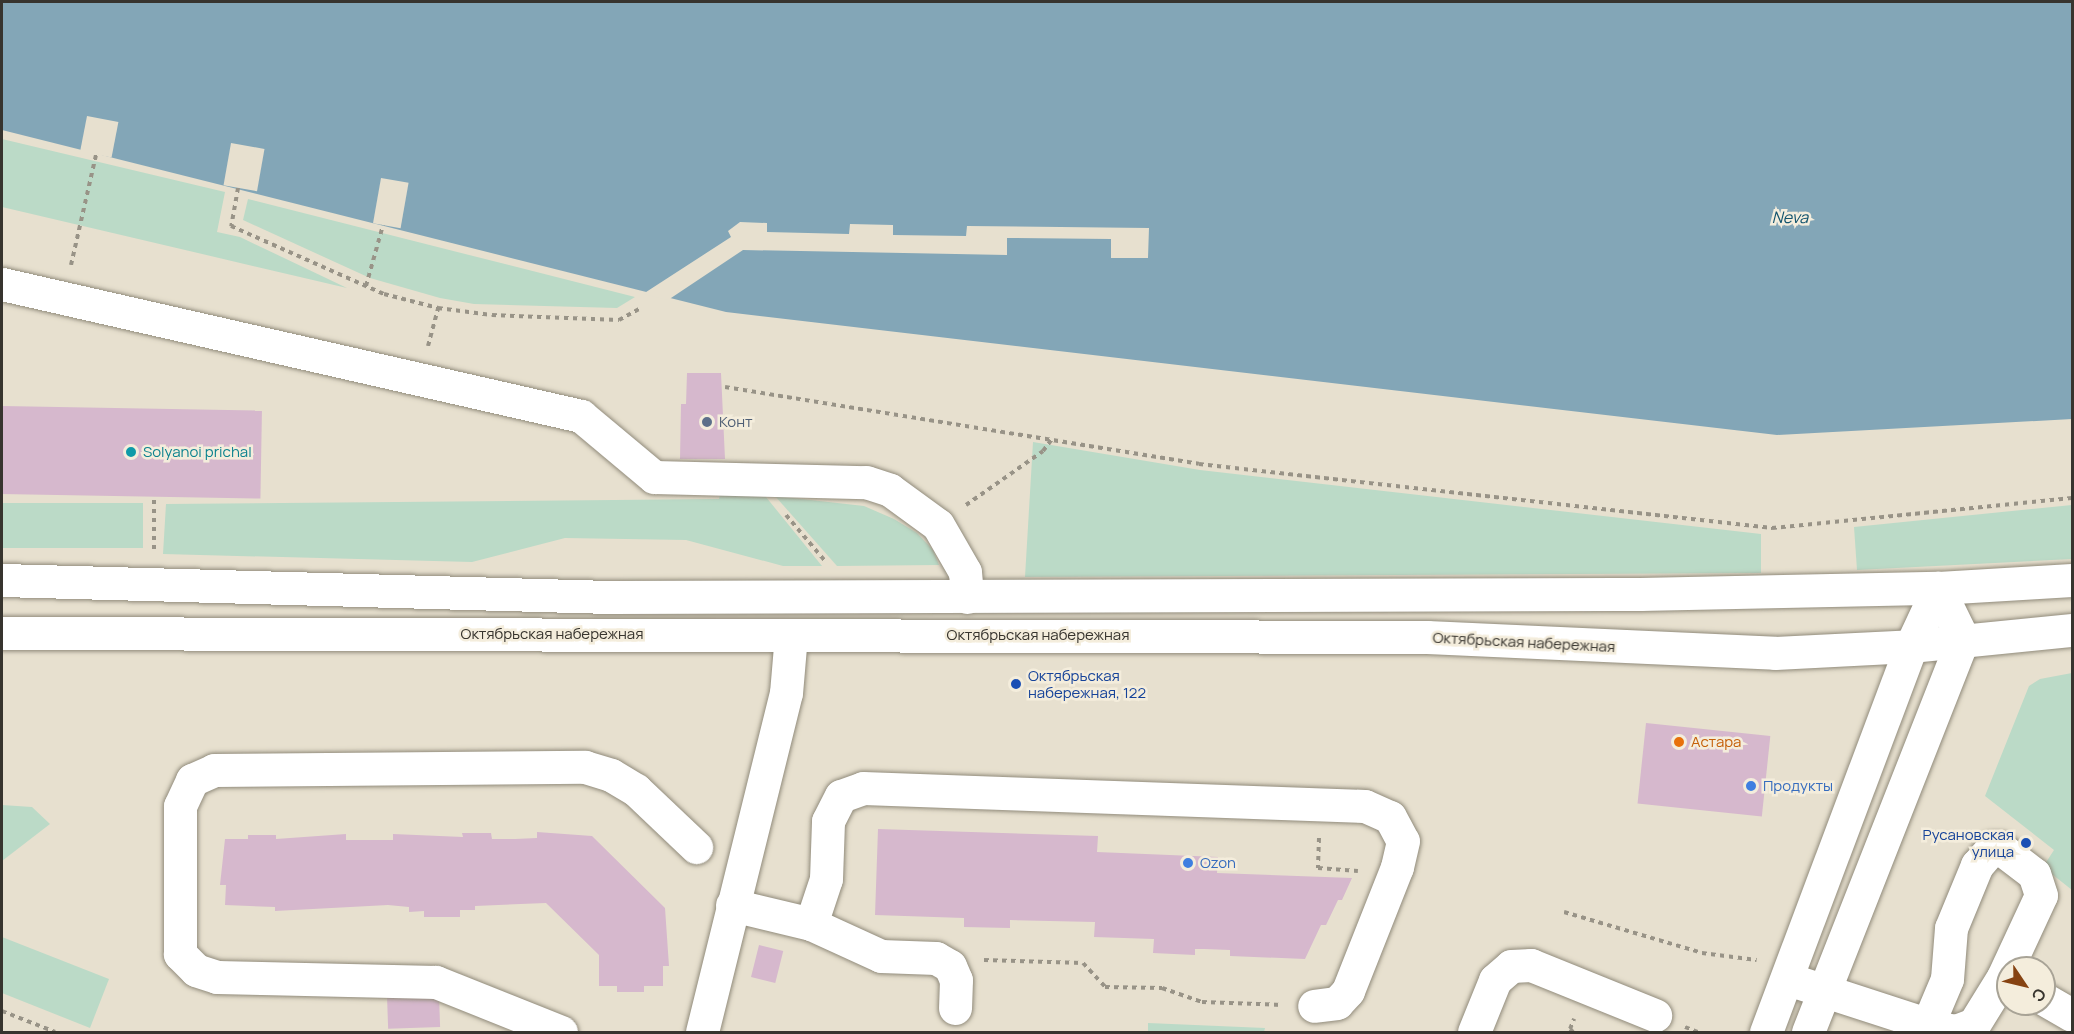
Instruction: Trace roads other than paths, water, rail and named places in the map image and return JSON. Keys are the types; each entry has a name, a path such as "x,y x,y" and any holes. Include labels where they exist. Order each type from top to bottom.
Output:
{"main road":[{"path":"2,284 581,416 654,477 866,482 890,490 938,525 965,572 967,597"},
{"path":"2,580 611,597 1640,594 1938,588 2073,580"},
{"path":"1808,1032 1964,639 1938,588"},
{"path":"1766,1032 1788,979 1911,646 1938,588"},
{"name":"Октябрьская набережная","path":"2,633 1427,637 1775,653 1911,646 2073,630"},
{"path":"702,1032 786,693 791,635"},
{"path":"561,1032 436,982 217,977 196,970 180,954 180,806 192,780 214,770 585,767 611,775 636,790 696,847"},
{"path":"811,924 826,879 828,821 841,796 863,788 1365,806 1390,816 1403,841 1397,867 1348,991 1337,1003 1314,1006"},
{"path":"1928,1024 1947,979 1951,928 1972,875 1983,855 2000,848 2034,874 2041,885 2034,915 2016,956"},
{"path":"732,905 811,924 881,956 936,958 950,966 956,980 955,1008"},
{"path":"1474,1032 1495,980 1511,966 1532,965 1655,1015"},
{"path":"1788,979 1956,1031 1974,1024 1996,993"},
{"path":"2056,1006 2073,1015"}],"water":[{"name":"Neva","path":"2,2 2072,2 2072,419 1777,435 726,312 2,130"}],"place":[{"name":"Конт","path":"707,422"},
{"name":"Solyanoi prichal","path":"131,452"},
{"name":"Октябрьская набережная, 122","path":"1016,684"},
{"name":"Астара","path":"1679,742"},
{"name":"Продукты","path":"1751,786"},
{"name":"Русановская улица","path":"2026,843"},
{"name":"Ozon","path":"1188,863"}]}
